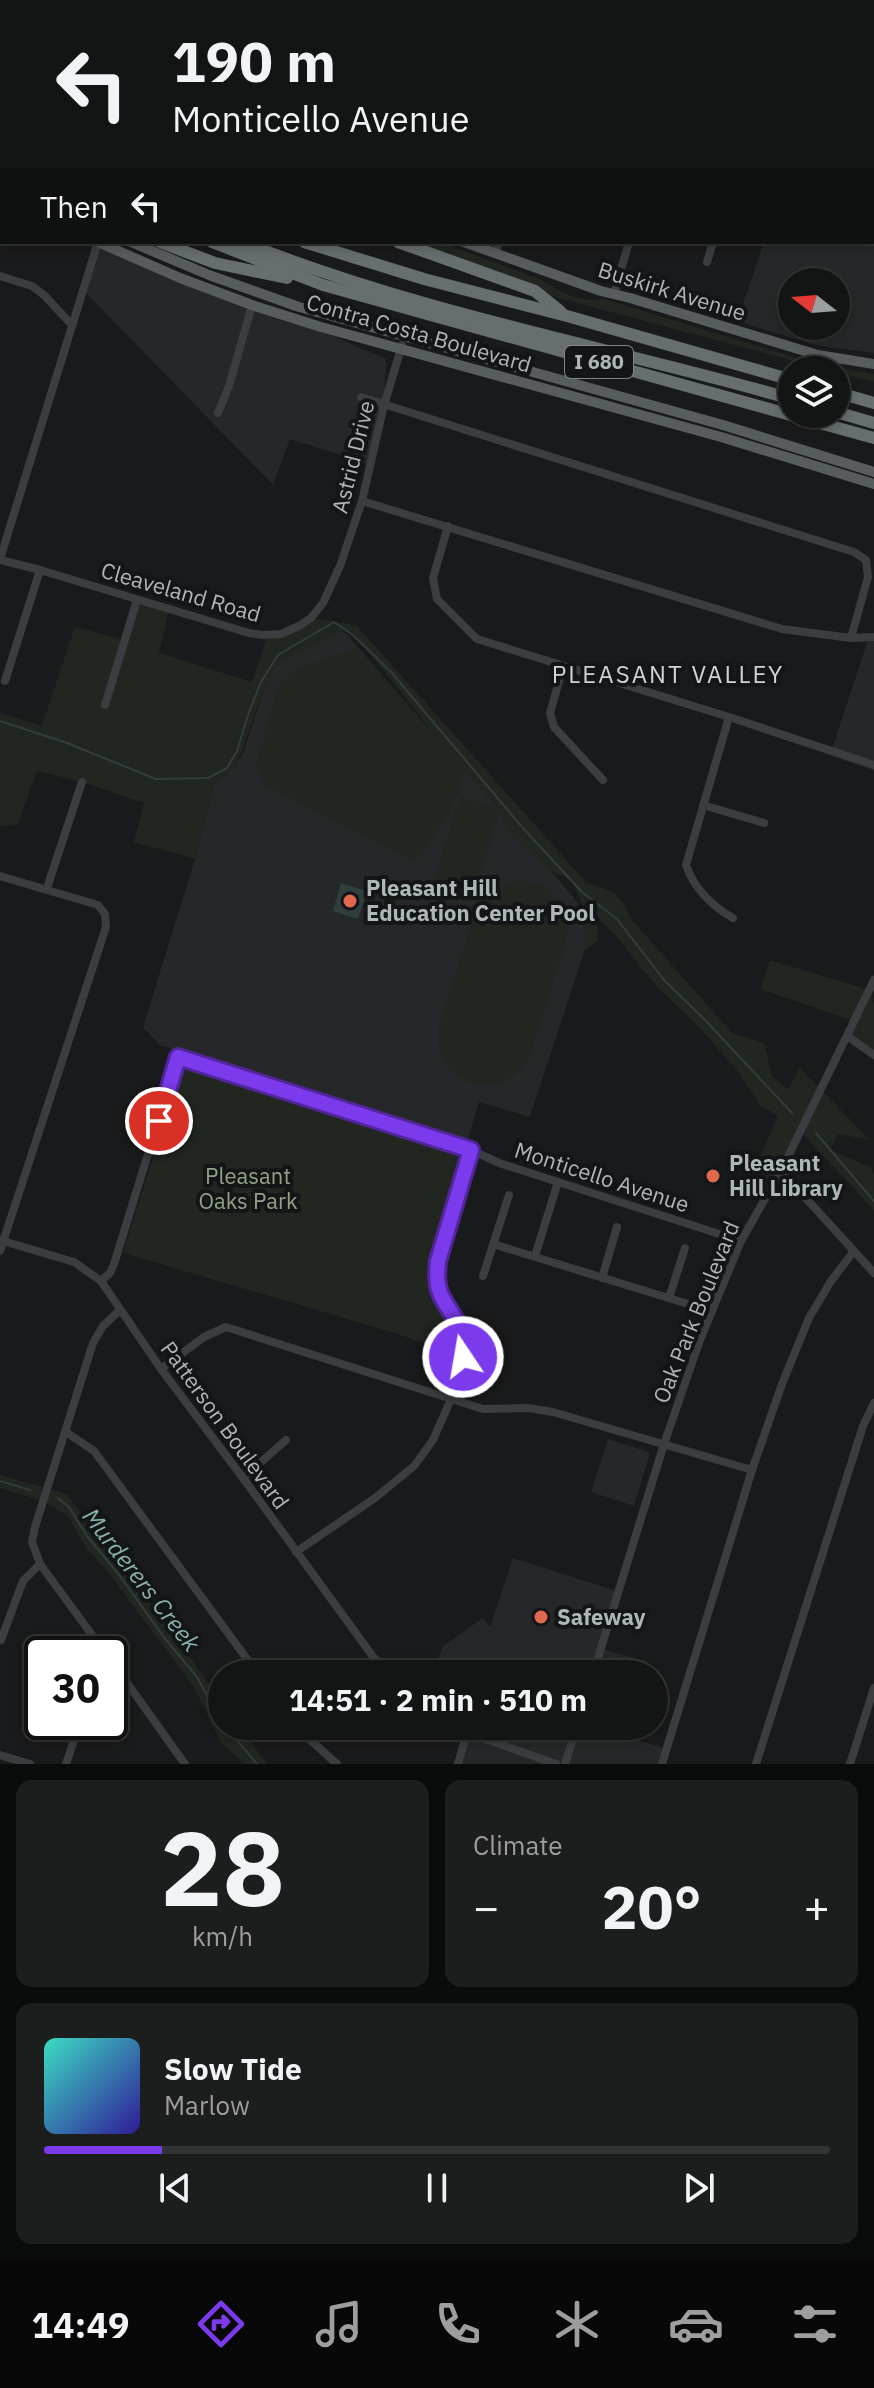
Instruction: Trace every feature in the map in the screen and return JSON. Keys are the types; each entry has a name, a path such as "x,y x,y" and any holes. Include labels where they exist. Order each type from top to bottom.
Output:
{"highway":[{"path":"165,244 215,263 323,285"},
{"name":"I 680","path":"217,244 323,285 874,438"},
{"name":"I 680","path":"248,244 355,282 437,306 778,395"},
{"name":"I 680","path":"310,244 424,279 778,376"},
{"path":"404,244 535,291 567,316"},
{"path":"850,396 874,403"},
{"path":"850,416 874,423"}],"main road":[{"name":"Contra Costa Boulevard","path":"103,244 252,305 400,350 678,425 874,484"},
{"name":"Contra Costa Boulevard","path":"136,244 243,288 332,317 710,421 874,472"},
{"name":"Buskirk Avenue","path":"469,244 614,294 807,352 874,364"}],"street":[{"path":"0,560 97,244"},
{"path":"495,254 498,244"},
{"path":"614,294 628,244"},
{"path":"707,262 712,244"},
{"path":"0,276 32,286 72,325"},
{"path":"218,413 252,305"},
{"name":"Astrid Drive","path":"332,585 362,501 384,405 405,337"},
{"path":"361,397 854,552 866,560 868,577 851,638"},
{"path":"362,501 782,629 851,638 874,637"},
{"path":"448,526 433,578 437,599 477,639 874,765"},
{"name":"Cleaveland Road","path":"0,560 249,633 268,635 281,634 311,618 332,585"},
{"path":"5,681 40,570"},
{"path":"105,705 137,600"},
{"path":"563,667 550,713 554,727 603,780"},
{"path":"729,717 686,865 690,878 717,908 733,918"},
{"path":"47,888 82,782"},
{"path":"703,805 764,823"},
{"path":"0,876 98,905 105,914 106,927 0,1251"},
{"name":"Oak Park Boulevard","path":"597,1660 664,1444 700,1340 741,1241 781,1171 874,980"},
{"path":"847,1036 874,1055"},
{"name":"Monticello Avenue","path":"101,1281 114,1264 178,1057 471,1150 499,1163 741,1241"},
{"path":"296,1552 375,1498 414,1466 433,1440 451,1399 465,1351 464,1338 440,1293 438,1261 471,1150"},
{"path":"781,1171 874,1273"},
{"path":"535,1256 558,1182"},
{"path":"483,1276 509,1195"},
{"path":"602,1278 617,1227"},
{"name":"Patterson Boulevard","path":"2,1240 74,1262 101,1281 161,1369 376,1660"},
{"path":"493,1244 688,1304"},
{"path":"669,1298 685,1248"},
{"path":"662,1764 752,1470 782,1384 809,1318 854,1251"},
{"path":"93,1636 40,1564 32,1542 93,1343 103,1326 120,1310"},
{"path":"161,1369 204,1337 226,1327 483,1409 528,1408 553,1412 752,1470"},
{"path":"756,1764 863,1426 874,1403"},
{"path":"66,1432 94,1451 248,1660"},
{"path":"243,1478 286,1440"},
{"path":"1,1640 23,1581 40,1564"},
{"path":"128,1685 185,1764"},
{"path":"850,1764 874,1688"},
{"path":"66,1764 74,1740"},
{"path":"313,1740 337,1764"},
{"path":"458,1764 465,1740"},
{"path":"489,1740 556,1764"},
{"path":"565,1764 573,1740"},
{"path":"0,1755 30,1764"}],"shaded area":[{"path":"97,244 103,244 287,316 386,359 384,405 371,465 290,439 273,485 83,290"},
{"path":"763,244 874,244 874,353 799,340 850,340 850,268 778,268 778,334 737,321"},
{"path":"343,630 594,922 530,1117 479,1102 467,1142 160,1045 143,1027 215,783 242,756 266,685 277,663"},
{"path":"874,639 874,771 830,755 868,640"},
{"name":"Pleasant Hill Education Center Pool","path":"341,883 367,891 358,919 333,911"},
{"path":"608,1439 649,1452 634,1506 591,1492"},
{"path":"513,1558 620,1592 602,1649 643,1660 438,1660 443,1646 483,1618 490,1627"},
{"path":"465,1740 638,1740 667,1749 662,1764 458,1764"}],"green space":[{"path":"404,244 445,244 542,280 569,295 592,300 601,298 790,356 778,357 540,293"},
{"path":"850,370 874,374 874,382 850,376"},
{"path":"137,600 169,610 159,653 252,682 268,635 311,618 356,625 587,883 610,891 619,898 632,920 732,1033 764,1043 772,1076 788,1089 800,1068 870,1140 838,1134 830,1150 870,1167 874,1174 874,1210 801,1132 770,1190 755,1168 778,1116 761,1106 736,1069 659,989 597,917 598,941 586,949 584,909 572,880 550,871 509,832 500,810 470,903 431,890 460,797 498,808 465,772 452,810 419,857 408,859 265,785 256,765 279,684 296,669 358,648 443,745 352,631 343,630 277,664 266,685 235,769 215,783 195,859 134,842 144,803 37,771 18,824 0,826 0,713 42,726 75,627 125,640"},
{"path":"516,881 537,884 561,902 568,922 568,933 531,1054 519,1071 504,1081 488,1085 472,1083 458,1076 447,1065 440,1049 438,1030 476,909 493,890"},
{"path":"770,960 870,990 874,1003 874,1055 847,1036 854,1021 760,989"},
{"name":"Pleasant Oaks Park","path":"191,1067 460,1152 428,1270 430,1290 454,1337 455,1354 395,1333 123,1253 177,1081 182,1071"},
{"path":"0,1475 67,1494 208,1683 208,1716 195,1689 108,1572 86,1548 68,1516 43,1501 0,1488"},
{"path":"220,1740 249,1740 267,1764 245,1764"}],"waterway":[{"path":"0,721 67,743 156,779 208,778 227,768 237,751 261,682 278,655 334,622 353,635 391,672 522,827 582,892 617,919 664,980 792,1113"},
{"path":"816,1133 874,1201"},
{"name":"Murderers Creek","path":"0,1481 30,1490"},
{"name":"Murderers Creek","path":"58,1498 69,1507 87,1536 197,1677 208,1697"},
{"name":"Murderers Creek","path":"237,1740 257,1764"}],"place":[{"name":"Pleasant Hill Education Center Pool","path":"350,901"},
{"name":"Pleasant Hill Library","path":"713,1176"},
{"name":"Safeway","path":"541,1617"}],"district":[{"name":"PLEASANT VALLEY","path":"668,675"}],"route":[{"path":"159,1121 178,1057 471,1150 438,1261 437,1276 440,1293 464,1338 463,1357"}]}
